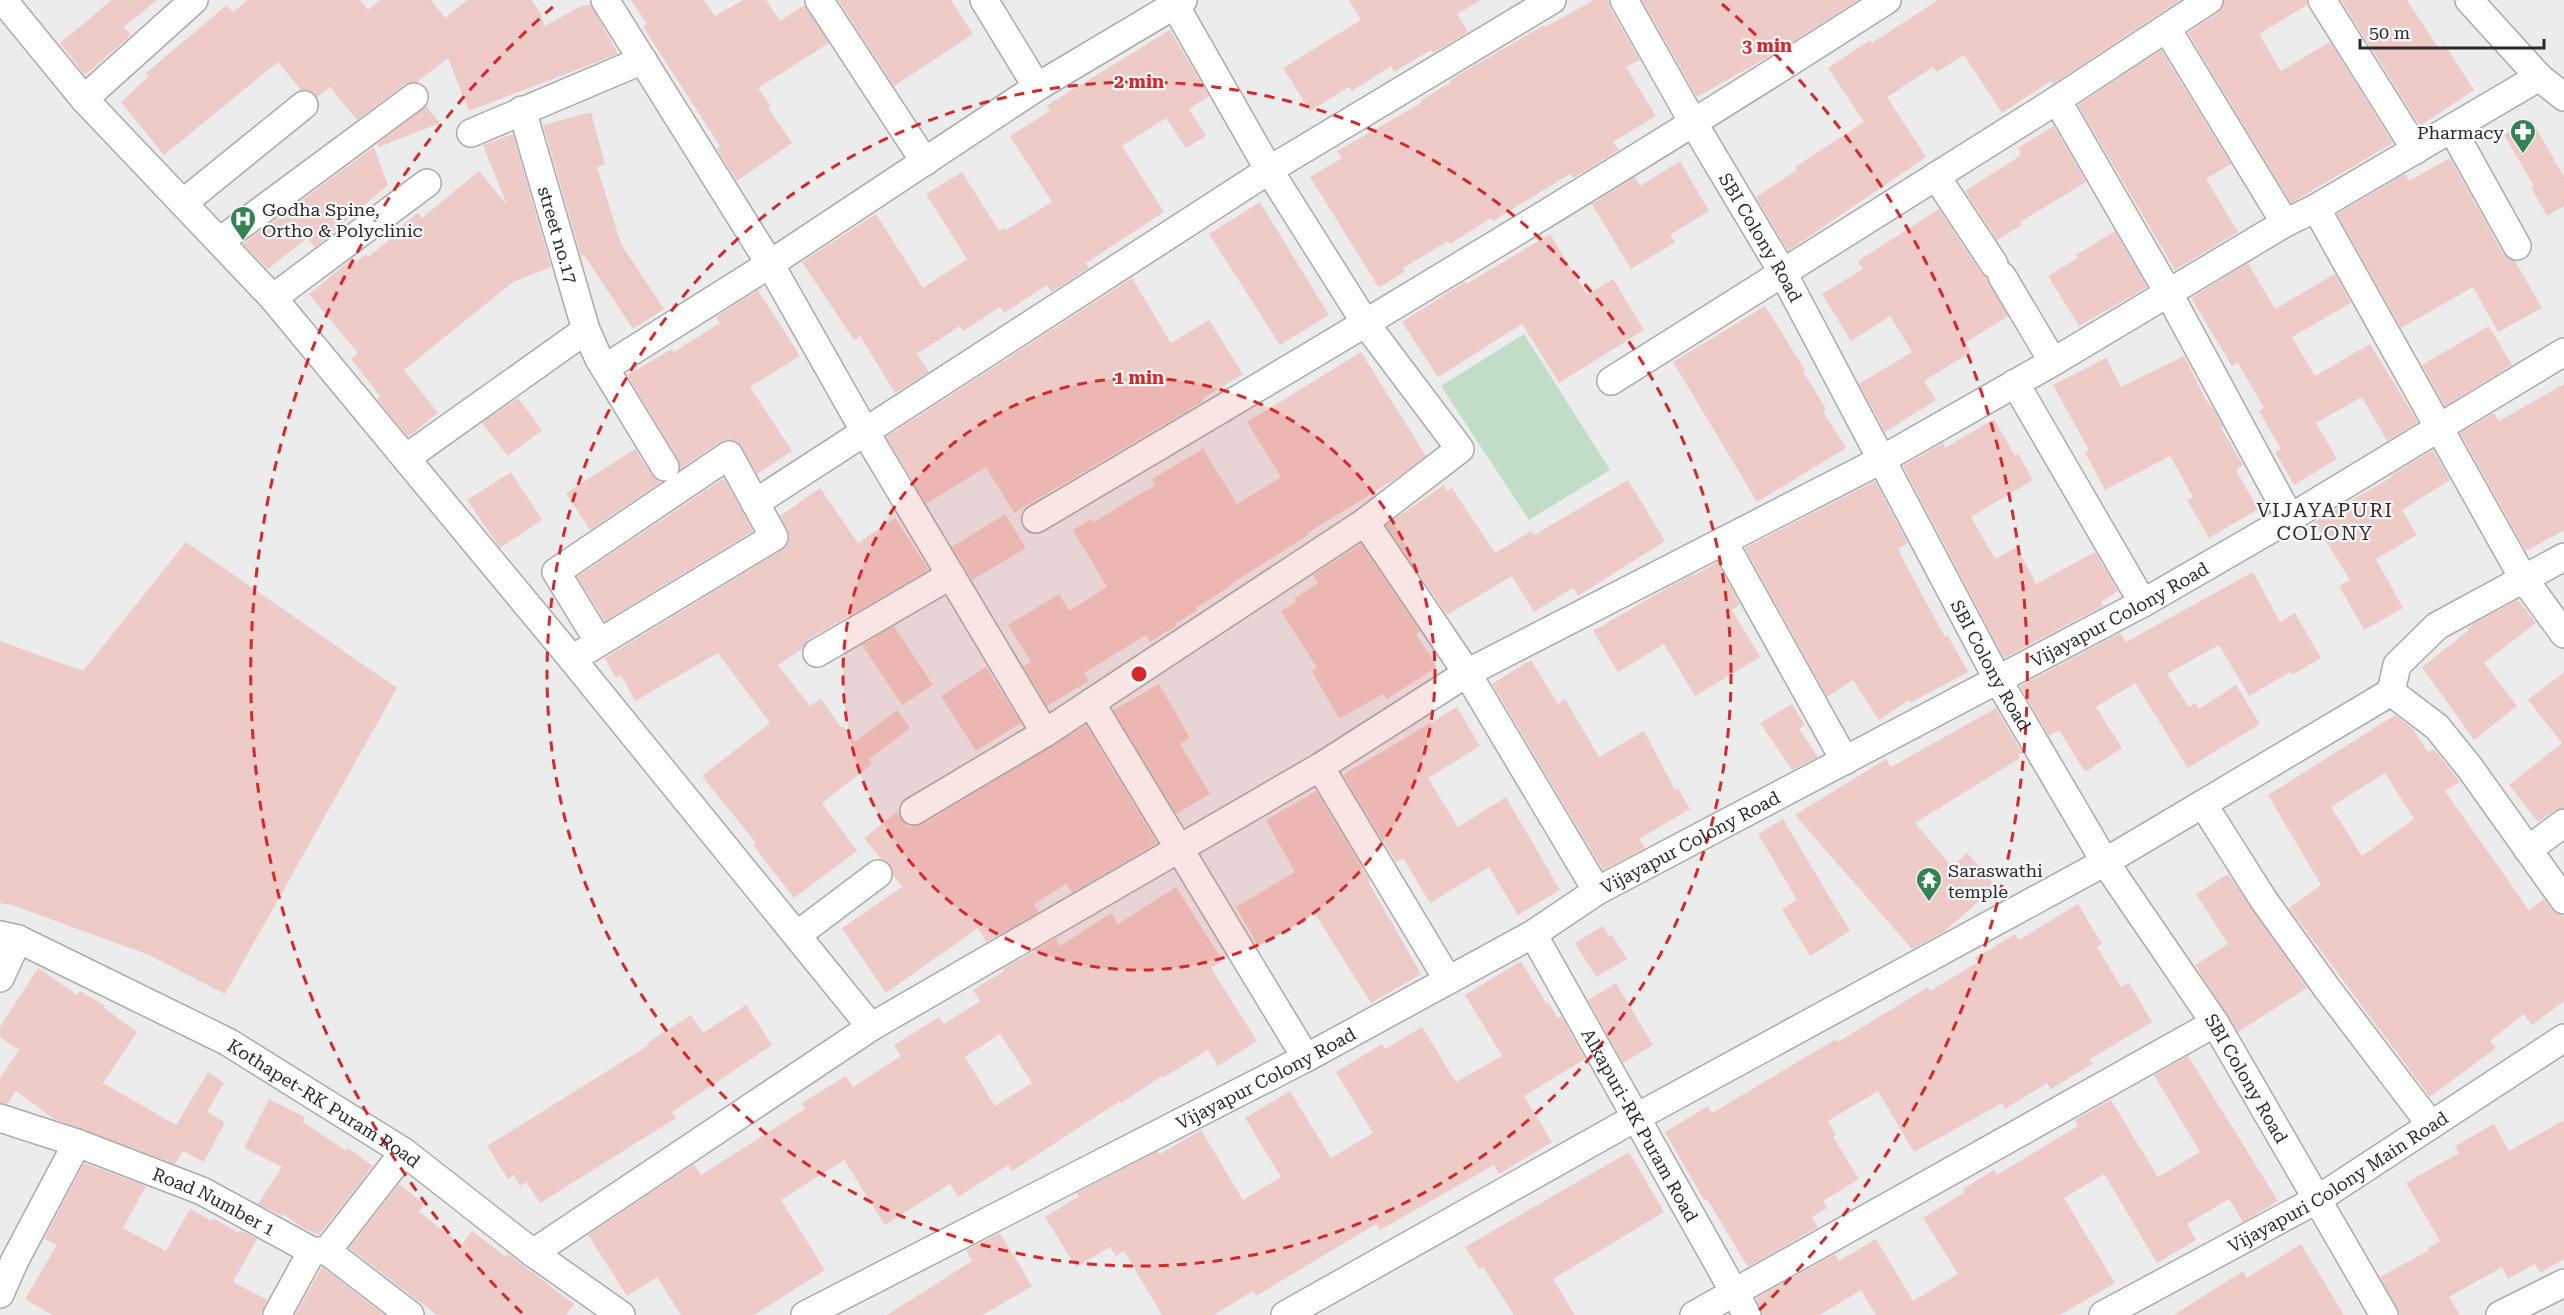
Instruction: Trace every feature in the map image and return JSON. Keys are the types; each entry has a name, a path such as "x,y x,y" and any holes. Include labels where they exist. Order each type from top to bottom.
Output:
{"street":[{"path":"84,99 195,0"},
{"path":"605,0 770,264 864,430 1044,733"},
{"path":"819,0 925,162"},
{"path":"984,0 1037,87"},
{"path":"754,502 1269,170 1552,0"},
{"name":"SBI Colony Road","path":"1624,0 1694,124 1783,273 1998,680 2105,862 2215,1023 2384,1315"},
{"path":"1036,519 1366,324 1694,124 1887,0"},
{"path":"1611,381 2057,100 2209,0"},
{"path":"2322,0 2416,150"},
{"path":"2469,0 2539,77 2564,97"},
{"path":"602,363 770,264 1037,87 1177,2 1269,170 1366,324 1460,448 1365,522 1091,703 914,811"},
{"path":"18,5 84,99 273,298 552,634 871,1027"},
{"path":"2167,29 2285,224"},
{"path":"471,133 643,60"},
{"path":"533,1253 871,1027 1320,767 1467,673 1881,460 2053,362 2539,77"},
{"path":"220,241 414,98"},
{"path":"2057,100 2169,294 2290,518"},
{"path":"183,203 303,105"},
{"name":"street no.17","path":"522,110 586,330 602,363 665,467"},
{"path":"2452,129 2517,246"},
{"path":"1936,177 1998,270 2053,362"},
{"path":"273,298 427,183"},
{"path":"2316,208 2523,578 2564,634"},
{"path":"406,458 535,364 586,330"},
{"name":"Vijayapur Colony Road","path":"805,1315 1306,1058 1533,934 1597,891 2143,603 2290,518 2564,352"},
{"path":"2015,383 2143,603"},
{"path":"572,659 774,537 729,455 556,572 599,642"},
{"path":"1365,522 1467,673 1597,891"},
{"path":"1723,540 1845,761"},
{"path":"1285,1315 1635,1118 2105,862 2203,804 2391,692 2397,665 2437,626 2564,557"},
{"path":"817,653 951,575"},
{"path":"552,634 582,613"},
{"path":"2391,692 2437,727 2470,768 2564,900"},
{"path":"1091,703 1306,1058"},
{"path":"1320,767 1448,981"},
{"path":"2203,804 2282,925 2431,1125"},
{"path":"2528,850 2564,823"},
{"path":"797,935 878,874"},
{"name":"Alkapuri-RK Puram Road","path":"1533,934 1740,1304"},
{"path":"0,978 9,937"},
{"name":"Kothapet-RK Puram Road","path":"9,937 228,1042 404,1152 533,1253 621,1315"},
{"path":"1694,1315 1740,1304 2215,1023"},
{"name":"Vijayapuri Colony Main Road","path":"2103,1315 2318,1199 2564,1038"},
{"name":"Road Number 1","path":"0,1118 77,1143 202,1191 320,1251 410,1315"},
{"path":"0,1294 15,1260 77,1143"},
{"path":"277,1315 320,1251 404,1152"},
{"path":"2500,1315 2564,1283"},
{"path":"0,1312 6,1315"}],"green space":[{"path":"1524,334 1610,470 1529,520 1441,386"}],"building":[{"path":"112,0 157,0 124,27 131,35 85,75 60,43"},
{"path":"248,0 360,0 368,10 380,0 431,0 445,18 467,0 531,0 539,11 545,26 583,5 591,5 618,54 469,111 448,58 417,82 405,84 357,120 330,87 317,97 310,91 301,90 278,62 164,155 121,102 149,76 146,73 227,5 233,12"},
{"path":"631,0 704,0 715,16 743,0 766,0 780,21 805,5 829,43 758,88 771,106 768,108 792,143 737,181 717,149 720,146 643,27 647,24"},
{"path":"838,0 951,0 973,34 894,86"},
{"path":"1349,0 1481,0 1457,14 1468,32 1433,53 1431,50 1394,72 1391,66 1352,91 1349,87 1310,111 1283,68 1361,20"},
{"path":"1594,0 1608,0 1610,8 1640,60 1626,67 1656,116 1613,142 1619,150 1573,178 1570,174 1450,244 1448,241 1403,268 1405,271 1379,288 1310,177 1342,158 1337,151 1421,103 1420,101 1451,82 1450,80 1544,25 1545,27"},
{"path":"1642,0 1858,0 1777,52 1697,97"},
{"path":"1938,0 2180,0 2053,84 2051,81 2002,113 1964,55 1937,72 1933,67 1887,97 1926,157 1788,251 1756,197 1797,170 1795,167 1864,122 1828,68 1870,40 1872,43"},
{"path":"2225,0 2306,0 2307,5 2259,34 2281,71 2330,42 2393,143 2291,203 2188,33 2218,13"},
{"path":"2341,0 2407,0 2439,49 2445,45 2474,90 2420,126"},
{"path":"1170,30 1209,96 1189,109 1206,136 1186,148 1166,118 1122,146 1164,212 1086,263 1089,268 1051,292 1047,285 1004,313 1000,307 963,331 960,326 917,354 929,372 895,393 860,336 854,340 802,262 876,214 923,288 967,259 926,194 962,172 999,231 1004,228 1006,230 1052,202 1010,136 1050,111 1046,106"},
{"path":"2161,50 2231,164 2206,179 2238,232 2175,270 2078,105"},
{"path":"426,106 440,123 379,147 377,144"},
{"path":"591,112 605,164 597,167 621,244 664,309 633,329 584,255 581,256 543,125"},
{"path":"2531,119 2564,177 2564,206 2547,216 2531,187 2534,186 2504,135"},
{"path":"2054,126 2086,182 2020,222 2022,225 1997,240 1965,191 2020,156 2019,147"},
{"path":"513,134 551,267 513,282 404,370 438,413 408,437 377,399 381,397 351,359 358,353 309,294 353,258 356,262 366,254 368,257 404,228 401,226 418,213 422,218 479,171 507,205 483,145"},
{"path":"374,147 388,185 315,247 307,238 268,269 243,244"},
{"path":"2450,158 2503,254 2515,261 2542,308 2498,332 2473,287 2401,328 2337,214 2405,174 2409,181"},
{"path":"1680,161 1709,211 1670,235 1675,242 1631,269 1592,204 1635,177 1640,186"},
{"path":"1260,202 1329,315 1280,345 1209,234"},
{"path":"1939,209 1981,273 1987,278 2008,316 1965,343 1971,352 1924,381 1936,400 1885,432 1859,384 1912,352 1890,316 1851,341 1822,294 1863,269 1858,261"},
{"path":"2115,231 2147,287 2079,326 2048,276 2078,258 2076,255"},
{"path":"1550,234 1587,295 1613,279 1644,330 1559,383 1522,324 1438,377 1402,322 1465,282 1466,284"},
{"path":"2248,263 2275,309 2335,274 2351,303 2292,337 2315,376 2370,344 2418,422 2387,441 2362,397 2316,423 2337,459 2294,485 2275,452 2281,449 2259,411 2264,408 2238,363 2232,366 2191,298"},
{"path":"1132,278 1171,343 1209,320 1243,374 1202,399 1204,401 1014,513 986,467 926,504 886,437"},
{"path":"758,290 800,356 750,387 792,451 757,474 742,447 736,441 728,439 680,469 678,459 627,375 672,349 674,352 720,323 716,317"},
{"path":"1765,306 1805,370 1803,371 1826,409 1823,411 1846,448 1757,502 1673,362"},
{"path":"2489,326 2512,365 2445,406 2422,365"},
{"path":"1361,352 1426,456 1394,480 1307,533 1308,535 1231,584 1196,608 1198,610 1175,624 1176,626 1150,642 1146,635 1084,673 1089,681 1047,706 1023,666 1031,662 1008,625 1059,594 1069,611 1107,587 1073,530 1091,519 1094,522 1155,485 1152,479 1203,449 1237,504 1281,477 1247,422"},
{"path":"2184,356 2243,465 2236,470 2258,509 2209,538 2187,500 2193,497 2170,456 2105,490 2085,452 2089,450 2053,385 2106,358 2121,387"},
{"path":"2564,384 2564,530 2526,551 2460,433 2494,413 2499,421"},
{"path":"518,398 542,430 508,456 482,423"},
{"path":"1994,419 2015,456 2018,454 2033,480 1971,517 1995,559 2017,547 2036,584 2095,552 2118,591 2101,602 2103,606 2004,658 1903,466 1943,443 1945,448"},
{"path":"635,449 652,475 661,482 590,530 566,493"},
{"path":"2433,450 2450,480 2402,510 2417,535 2376,559 2403,608 2364,630 2339,586 2350,580 2314,522 2392,477 2390,476"},
{"path":"511,472 542,520 500,548 467,500"},
{"path":"724,478 753,531 605,621 577,577"},
{"path":"1628,480 1665,541 1578,596 1573,588 1534,612 1512,576 1447,615 1386,525 1444,485 1447,491 1452,488 1495,553 1531,531 1534,535"},
{"path":"1875,481 1908,543 1899,548 1900,554 1945,637 1948,636 1968,672 1910,703 1909,700 1879,720 1853,680 1827,697 1745,548"},
{"path":"820,488 858,543 895,518 929,570 809,639 802,649 778,665 810,706 821,699 855,742 897,710 910,728 869,759 872,764 822,803 857,851 794,898 753,845 756,843 702,776 770,723 718,653 635,701 621,675 616,678 605,658 782,550 788,544 790,537 780,516"},
{"path":"1005,514 1026,548 972,580 952,547"},
{"path":"186,542 397,688 225,994 149,955 12,905 0,903 0,641 83,671"},
{"path":"1361,544 1420,632 1416,634 1437,667 1387,699 1383,694 1339,719 1312,671 1317,668 1281,611 1296,602 1294,599 1318,583 1313,575"},
{"path":"1717,562 1740,604 1732,610 1760,657 1695,696 1664,644 1618,672 1593,631"},
{"path":"2253,572 2280,622 2295,613 2321,658 2292,675 2290,672 2249,696 2219,645 2167,674 2189,707 2195,703 2199,709 2236,685 2260,724 2188,768 2135,683 2096,707 2122,748 2085,772 2059,730 2049,736 2020,686 2120,633 2126,642"},
{"path":"2518,600 2536,623 2484,663 2517,706 2474,740 2422,667 2468,631 2467,629 2473,624"},
{"path":"894,626 933,685 902,705 862,645"},
{"path":"1531,660 1558,704 1565,699 1599,757 1644,731 1675,790 1678,788 1690,809 1639,839 1645,848 1603,870 1492,684"},
{"path":"986,667 1021,723 976,751 941,696"},
{"path":"2564,672 2564,808 2555,810 2538,822 2509,785 2562,743 2528,700"},
{"path":"1159,684 1190,738 1180,744 1210,794 1176,814 1113,710"},
{"path":"1792,704 1805,725 1799,729 1818,757 1792,770 1760,723"},
{"path":"1457,707 1480,746 1428,778 1458,827 1506,797 1560,890 1518,915 1489,867 1430,903 1403,858 1396,862 1343,775"},
{"path":"1996,708 2022,753 2018,755 2020,758 1915,823 1952,867 1967,853 1996,886 1944,932 1912,949 1795,815 1886,759 1891,767"},
{"path":"2395,715 2413,729 2428,752 2434,749 2460,782 2445,791 2529,910 2544,899 2552,910 2564,917 2564,1001 2532,1025 2524,1014 2490,1041 2496,1048 2430,1097 2289,908 2321,885 2268,795","holes":["2385,773 2414,819 2362,856 2331,807"]},
{"path":"1086,725 1157,843 1072,893 1066,884 1034,904 1039,912 986,942 978,928 886,993 842,928 902,887 893,875 890,864 881,859 864,838 897,812 908,827 922,825"},
{"path":"1316,791 1370,881 1368,881 1421,974 1371,1003 1315,914 1258,946 1236,907 1295,872 1266,820"},
{"path":"1783,819 1850,931 1810,956 1782,909 1797,900 1758,834"},
{"path":"2228,874 2307,988 2238,1032 2195,965 2228,944 2196,894"},
{"path":"1176,887 1223,961 1211,968 1257,1041 1218,1066 1208,1050 1121,1103 1120,1101 1012,1171 1008,1165 958,1197 950,1184 885,1225 844,1160 781,1200 825,1270 754,1315 681,1315 657,1277 627,1296 588,1235 694,1164 701,1175 805,1109 802,1103 846,1076 853,1087 901,1056 894,1045 939,1017 944,1024 980,1001 973,990 1004,971 1003,969 1056,938 1060,946 1111,913 1118,924","holes":["1000,1034 1032,1083 995,1106 965,1057"]},
{"path":"2078,904 2102,944 2097,947 2121,987 2129,983 2152,1022 2090,1059 2092,1064 2051,1089 2047,1083 2005,1109 2002,1103 1914,1152 1878,1091 1828,1121 1836,1135 1833,1137 1859,1179 1823,1201 1827,1208 1812,1217 1818,1227 1748,1267 1707,1199 1704,1200 1665,1132 1708,1106 1712,1113 1836,1039 1838,1042 1928,987 1930,991 1978,962 1975,958 2015,934 2019,940"},
{"path":"1603,926 1609,936 1612,935 1627,959 1596,977 1575,943"},
{"path":"1521,961 1546,1003 1548,1002 1558,1018 1561,1016 1585,1059 1524,1096 1552,1142 1499,1174 1494,1165 1380,1230 1376,1224 1256,1296 1253,1291 1214,1315 1162,1315 1124,1251 1116,1256 1110,1247 1076,1267 1045,1217 1079,1196 1077,1193 1158,1151 1160,1154 1201,1130 1243,1200 1281,1177 1245,1118 1290,1091 1331,1158 1373,1133 1336,1072 1382,1044 1385,1049 1422,1027 1456,1082 1502,1056 1465,995"},
{"path":"38,968 77,995 80,991 105,1006 104,1008 137,1032 103,1083 176,1125 208,1072 224,1083 207,1112 225,1122 204,1162 183,1151 175,1164 54,1119 16,1091 7,1104 0,1103 0,1078 19,1050 0,1037 0,1027"},
{"path":"1616,983 1653,1045 1623,1063 1588,1000"},
{"path":"746,1005 772,1045 672,1112 676,1118 540,1203 526,1182 520,1186 514,1175 508,1179 487,1146 649,1045 647,1043 691,1015 703,1033"},
{"path":"2188,1056 2278,1201 2243,1222 2229,1199 2187,1224 2196,1240 2157,1263 2104,1174 2064,1198 2115,1283 2060,1315 1876,1315 1861,1290 1820,1315 1763,1315 1756,1298 1835,1254 1839,1261 1876,1239 1913,1301 1958,1274 1923,1218 1965,1192 1963,1189 1994,1170 1997,1175 2078,1126 2075,1120 2111,1100 2158,1177 2200,1152 2154,1075"},
{"path":"269,1099 305,1117 303,1122 346,1151 348,1148 373,1166 319,1235 303,1228 283,1214 282,1216 258,1204 282,1167 244,1148"},
{"path":"2564,1120 2564,1259 2540,1273 2535,1264 2508,1279 2502,1267 2449,1297 2460,1315 2400,1315 2380,1277 2429,1250 2428,1248 2440,1241 2406,1183 2459,1153 2455,1146 2494,1124 2509,1151"},
{"path":"1629,1152 1664,1212 1553,1279 1575,1315 1514,1315 1483,1267 1479,1269 1465,1247"},
{"path":"84,1163 146,1186 123,1228 166,1251 190,1209 212,1221 213,1218 239,1233 240,1230 257,1239 233,1282 267,1300 261,1315 52,1315 25,1299 57,1245 44,1239"},
{"path":"399,1184 424,1204 419,1212 462,1245 472,1231 506,1257 508,1254 574,1304 566,1315 437,1315 349,1248"},
{"path":"1000,1233 1032,1286 983,1315 887,1315 972,1261 966,1250"},
{"path":"2301,1244 2344,1315 2174,1315 2243,1271 2247,1278"},
{"path":"322,1267 384,1315 295,1315"}],"place":[{"name":"Pharmacy","path":"2523,155"},
{"name":"Godha Spine, Ortho & Polyclinic","path":"243,242"},
{"name":"Saraswathi temple","path":"1929,903"}],"district":[{"name":"VIJAYAPURI COLONY","path":"2325,522"}]}
